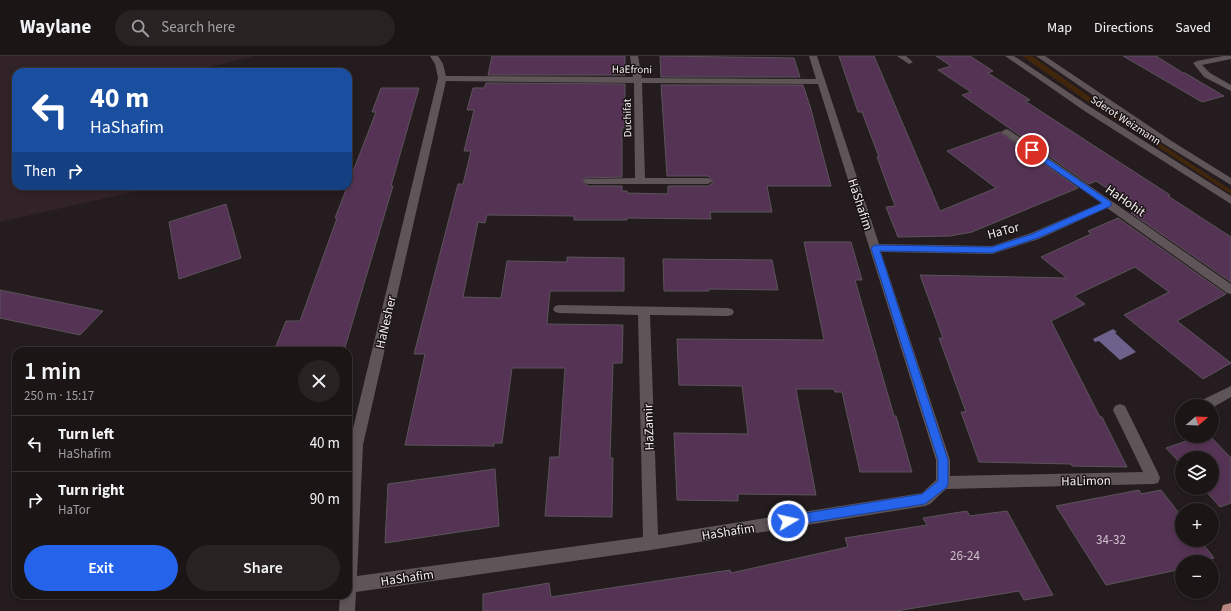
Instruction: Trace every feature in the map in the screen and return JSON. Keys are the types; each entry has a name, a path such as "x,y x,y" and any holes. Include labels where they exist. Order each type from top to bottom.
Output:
{"street":[{"path":"434,56 439,64 442,78"},
{"name":"Duchifat","path":"634,56 638,80 640,180"},
{"name":"HaShafim","path":"352,590 925,499 943,483 943,460 813,56"},
{"path":"901,56 910,62"},
{"name":"Sderot Weizmann","path":"1009,56 1088,110 1231,201"},
{"name":"Sderot Weizmann","path":"1040,56 1166,142 1231,182"},
{"path":"1231,57 1197,63 1198,67 1204,72 1231,88"},
{"name":"HaEfroni","path":"442,78 822,82"},
{"name":"HaNesher","path":"352,518 356,445 442,78"},
{"name":"HaHohit","path":"1006,132 1231,290"},
{"path":"588,181 708,181"},
{"name":"HaTor","path":"875,248 992,250 1035,236 1108,204"},
{"path":"559,309 728,312"},
{"name":"HaZamir","path":"644,311 652,543"},
{"path":"1216,399 1231,391"},
{"name":"HaLimon","path":"943,483 1154,478 1120,410"},
{"name":"HaNesher","path":"347,611 348,599"}],"shaded area":[{"path":"0,56 254,56 205,68 12,68 12,190 141,190 0,222"},
{"path":"1022,56 1032,56 1094,100 1231,190 1231,194 1088,102"},
{"path":"1113,329 1117,332 1115,333 1136,352 1120,360 1099,341 1095,342 1093,339"}],"building":[{"path":"492,56 625,56 625,75 488,75"},
{"path":"660,56 794,58 800,77 661,77"},
{"path":"839,56 874,56 940,211 996,188 947,151 1000,132 1078,188 972,232 950,236 898,237 886,207 895,206 877,157 879,157 862,112 858,112"},
{"path":"936,56 970,56 993,71 988,73 1030,100 1025,101 1170,195 1168,196 1231,237 1231,282 1131,213 1138,209 1096,181 1089,184 962,95 971,92 938,70 951,66"},
{"path":"1123,56 1156,56 1224,96 1202,102"},
{"path":"486,83 625,84 625,128 622,128 622,177 585,178 582,181 588,186 622,186 622,191 627,191 627,193 668,194 668,186 708,186 714,182 708,176 667,176 661,85 803,85 810,106 831,186 767,186 772,212 710,212 711,219 627,218 627,220 574,220 574,216 487,215 485,223 478,222 463,297 501,298 507,261 567,262 567,257 624,258 624,291 550,291 547,324 623,325 622,363 613,363 610,458 613,458 612,517 545,516 550,457 559,457 565,368 512,368 502,443 494,443 494,446 405,445 425,354 414,354 458,184 463,184 471,151 464,151 474,110 467,110 473,88 484,88"},
{"path":"381,88 419,88 391,186 393,186 345,347 276,347 286,321 300,321 346,190 352,190 352,174 376,112 372,112"},
{"path":"226,204 241,258 179,279 169,222"},
{"path":"1118,218 1226,294 1177,321 1231,363 1203,379 1124,315 1169,292 1135,267 1074,296 1085,304 1051,321 1127,467 979,462 961,412 966,412 939,338 943,338 920,275 1067,278 1041,257 1091,234 1088,231"},
{"path":"804,242 851,242 862,280 855,280 894,416 896,416 912,472 860,472 842,392 835,392 834,389 796,389 816,495 738,494 738,501 677,500 674,433 748,434 742,386 679,385 677,339 824,340"},
{"path":"663,259 772,260 778,290 709,289 709,291 664,291"},
{"path":"0,290 103,311 80,335 0,318"},
{"path":"1181,443 1217,443 1231,458 1231,503 1220,507 1219,503 1216,503 1209,495 1219,495 1219,451 1175,451 1175,458 1166,448"},
{"path":"495,469 499,526 385,543 388,484"},
{"path":"1139,490 1141,494 1161,490 1175,508 1175,547 1205,547 1212,555 1175,555 1175,570 1106,585 1056,506"},
{"path":"967,511 970,516 1007,511 1053,595 1024,600 1019,591 896,611 483,611 483,594 549,583 551,597 730,570 731,573 848,547 845,538 927,525 923,518"}],"route":[{"path":"788,521 925,499 943,483 943,460 875,248 992,250 1035,236 1108,204 1032,150"}]}
